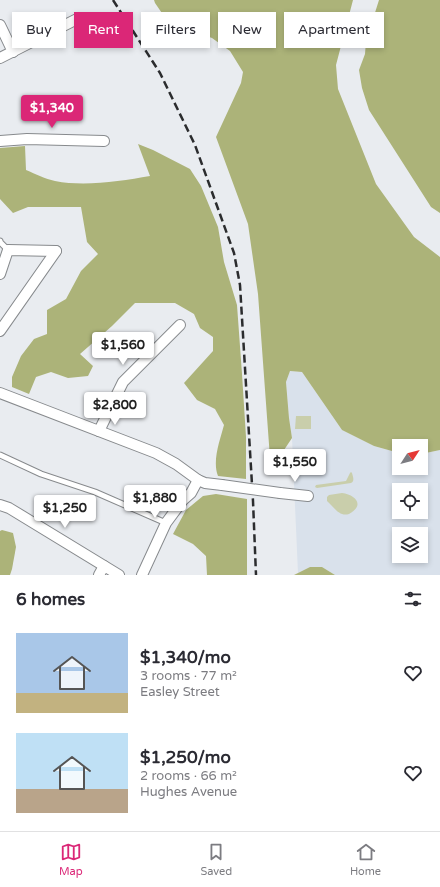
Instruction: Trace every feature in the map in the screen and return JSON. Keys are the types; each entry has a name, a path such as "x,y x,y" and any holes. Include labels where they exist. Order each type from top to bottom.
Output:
{"street":[{"path":"0,58 74,21"},
{"path":"0,25 13,52"},
{"path":"0,141 27,139 104,141"},
{"path":"0,274 8,250 56,251 0,331"},
{"path":"99,431 122,382 180,324"},
{"path":"0,393 156,453 176,464 205,484 308,496"},
{"path":"142,575 166,523 183,500 191,492 198,480"},
{"path":"0,505 9,508 102,570 119,575"}],"lane":[{"path":"0,240 0,242 8,250"},
{"path":"0,455 41,474 95,492 166,523"}],"shaded area":[{"path":"290,371 302,372 342,430 374,446 392,451 392,475 428,475 428,453 440,450 440,575 335,575 322,567 310,567 298,573 292,438 286,382"}],"green space":[{"path":"154,0 353,0 350,12 284,12 284,48 340,48 336,65 338,89 376,184 414,237 440,257 440,450 428,453 428,439 392,439 392,451 374,446 342,430 302,372 290,371 286,382 292,438 282,453 270,458 258,294 248,224 216,137 241,83 243,72 230,51 226,48 276,48 276,12 218,12 218,42 210,37 210,12 161,12"},
{"path":"379,0 440,0 440,213 431,207 369,110 362,88 359,70 365,54 365,48 384,48 384,12 375,12"},
{"path":"138,144 190,169 201,186 218,227 224,262 237,305 246,437 246,479 218,476 216,470 216,457 224,425 215,409 197,400 184,383 213,351 213,337 200,328 194,314 175,303 135,303 112,326 80,354 93,366 88,376 68,378 51,372 36,377 29,394 12,387 12,377 21,356 34,339 47,334 47,310 66,299 81,271 98,254 87,242 81,207 28,207 13,213 0,199 0,148 25,146 26,170 44,178 67,183 91,183 150,176"},
{"path":"296,416 311,416 311,429 295,429"},
{"path":"351,472 353,481 351,483 317,488 315,487 316,485 346,481"},
{"path":"342,493 355,498 358,504 354,511 345,515 339,513 327,501 327,497 329,495"},
{"path":"216,494 247,499 247,575 207,575 206,556 193,544 173,534 186,510 203,496"},
{"path":"2,530 13,533 16,547 10,575 0,575 0,531"},
{"path":"310,567 322,567 335,575 294,575"}],"railway":[{"path":"113,0 160,73 195,145 234,253 240,285 256,575"}]}
